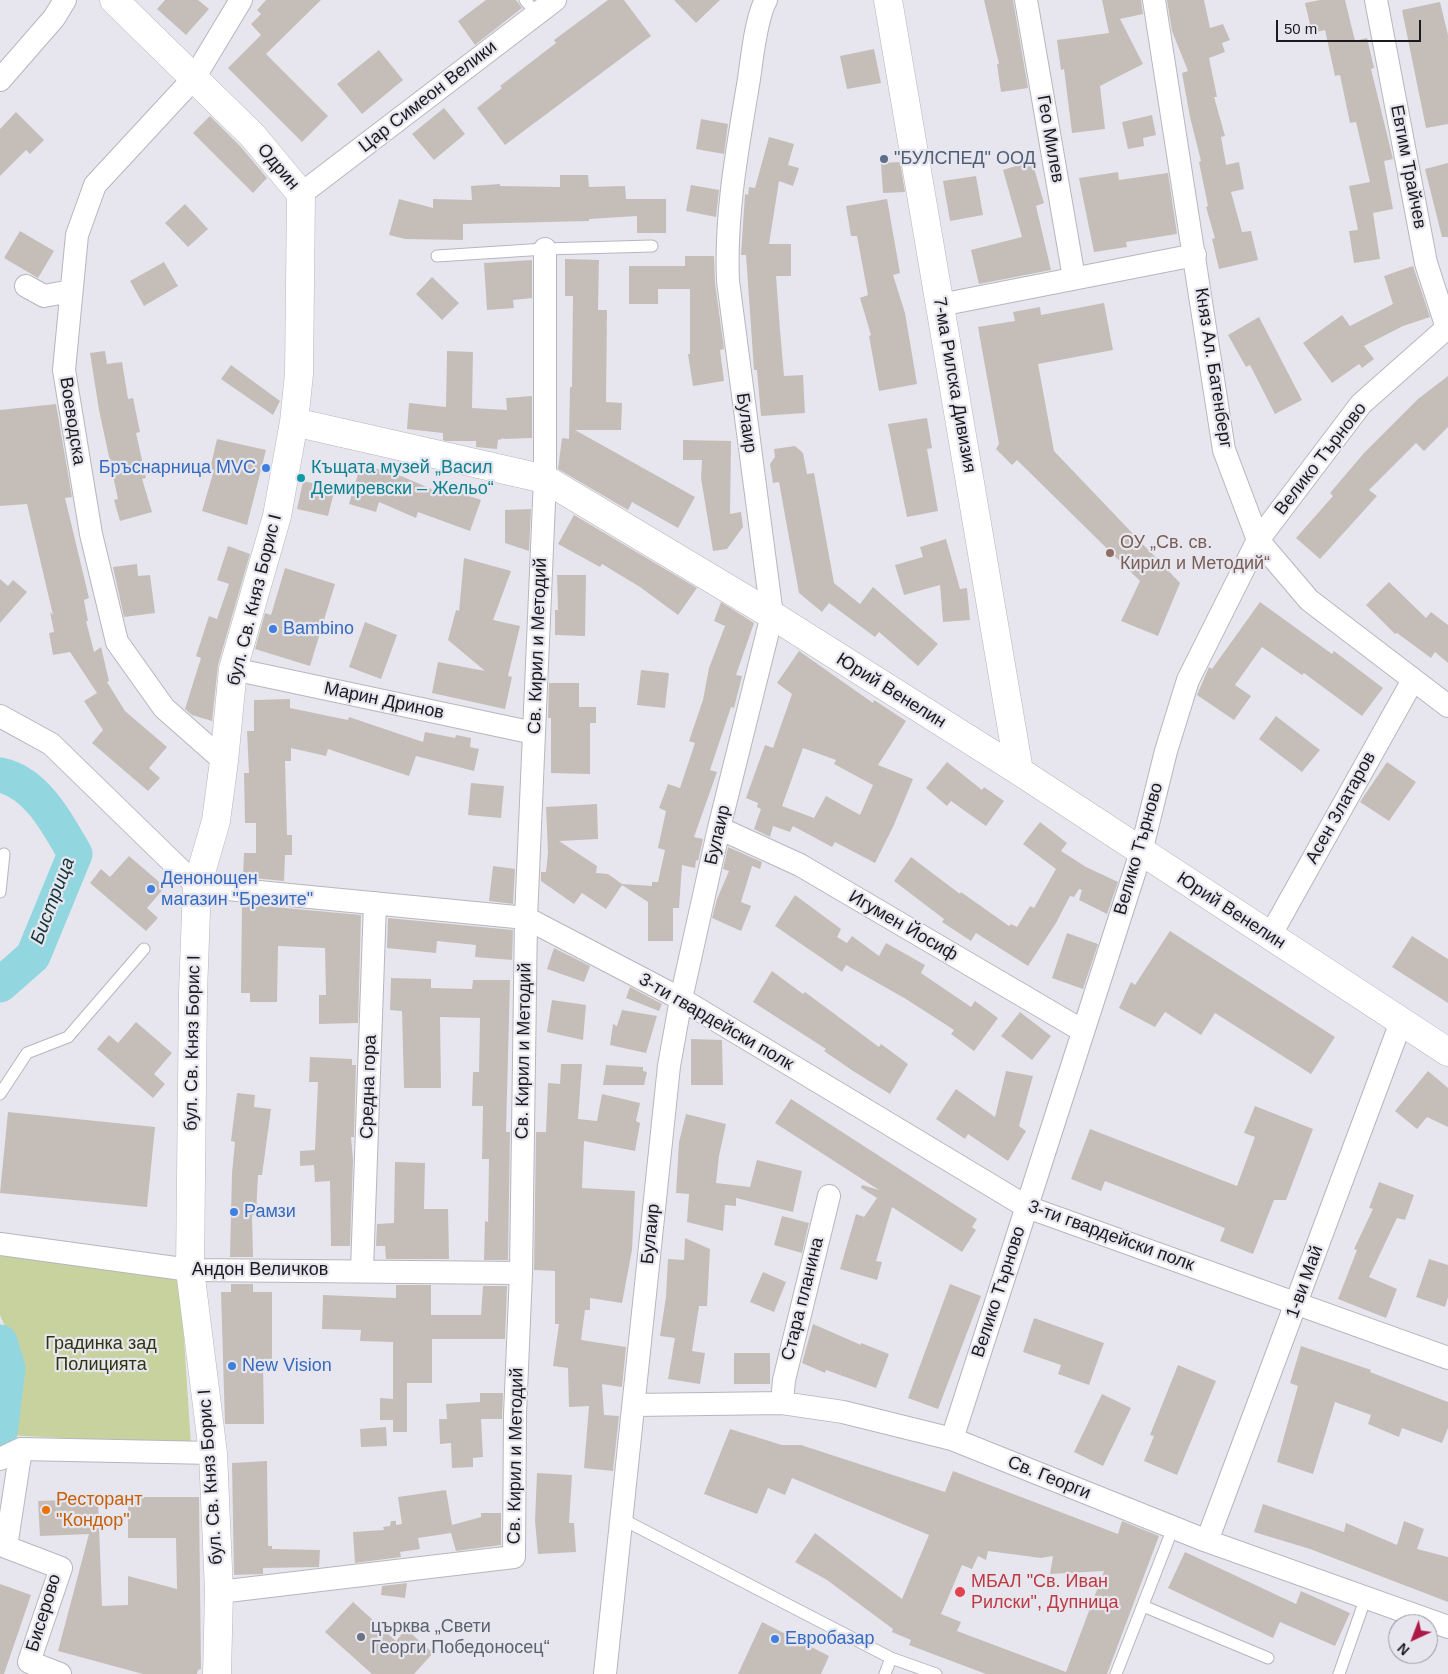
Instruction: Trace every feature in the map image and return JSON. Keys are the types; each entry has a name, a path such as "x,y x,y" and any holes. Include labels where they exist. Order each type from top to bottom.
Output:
{"street":[{"path":"3,72 54,18 65,0"},
{"name":"Одрин","path":"114,0 253,136 302,194 300,374 294,422"},
{"name":"Воеводска","path":"224,761 164,708 117,642 91,534 64,370 77,235 95,185 194,78 241,0"},
{"name":"Цар Симеон Велики","path":"302,194 531,7 555,0"},
{"name":"Булаир","path":"605,1674 666,1092 681,999 772,615 728,281 726,243 730,201 754,49 766,0"},
{"name":"7-ма Рилска Дивизия","path":"888,0 1019,771"},
{"name":"Гео Милев","path":"1026,0 1074,278"},
{"name":"Княз Ал. Батенберг","path":"1154,0 1224,450 1258,540 1309,600 1448,706"},
{"name":"Евтим Трайчев","path":"1376,0 1426,263 1447,329"},
{"name":"Св. Кирил и Методий","path":"219,1592 514,1556 515,1415 521,1273 526,918 545,479 546,249"},
{"path":"940,305 1195,255"},
{"path":"26,286 44,296 71,291"},
{"name":"Велико Търново","path":"952,1439 1082,1031 1142,852 1166,751 1188,680 1258,540 1361,404 1447,329"},
{"name":"Юрий Венелин","path":"294,422 545,479 772,615 1019,771 1448,1052"},
{"name":"бул. Св. Княз Борис I","path":"217,1674 219,1592 213,1454 190,1270 193,992 197,886 216,821 233,669 277,516 294,422"},
{"name":"Марин Дринов","path":"233,669 534,733"},
{"name":"Асен Златаров","path":"1270,936 1413,680"},
{"path":"0,716 50,744 197,886"},
{"name":"Игумен Йосиф","path":"720,828 800,865 1082,1031"},
{"name":"3-ти гвардейски полк","path":"197,886 526,918 681,999 1026,1207 1448,1358"},
{"name":"Средна гора","path":"362,1270 375,903"},
{"name":"1-ви Май","path":"1207,1541 1401,1022"},
{"name":"Стара планина","path":"782,1403 784,1380 829,1196"},
{"name":"Андон Величков","path":"0,1244 190,1270 362,1270 521,1273"},
{"name":"Св. Георги","path":"634,1405 782,1403 844,1412 952,1439 1207,1541 1448,1627"},
{"path":"0,1459 21,1448 213,1454"},
{"name":"Бисерово","path":"21,1448 6,1547 61,1568 29,1662 60,1674"}],"lane":[{"path":"437,256 546,249 652,246"},
{"path":"0,892 4,854"},
{"path":"0,1094 27,1053 68,1037 144,949"},
{"path":"622,1519 891,1658 936,1674"},
{"path":"1116,1674 1173,1528"},
{"path":"1339,1674 1366,1597"},
{"path":"1143,1606 1268,1658"},
{"path":"885,1674 891,1658"}],"green space":[{"name":"Градинка зад Полицията","path":"0,1254 180,1278 191,1445 6,1435 16,1352 0,1315"}],"building":[{"path":"165,0 198,0 209,9 186,35 157,9"},
{"path":"266,0 321,0 266,54 328,116 302,142 228,68 261,35 251,24 261,14 257,10"},
{"path":"486,0 516,0 522,8 475,45 458,21"},
{"path":"608,0 624,0 651,36 505,145 477,108 502,88 500,86 556,43 554,40"},
{"path":"674,0 720,0 696,23"},
{"path":"984,0 1013,0 1028,88 1001,92 997,64 999,64"},
{"path":"1102,0 1141,0 1143,14 1120,19 1143,64 1100,86 1105,129 1072,133 1064,69 1061,70 1057,40 1109,33"},
{"path":"1167,0 1204,0 1210,28 1223,24 1230,40 1222,43 1225,52 1209,58 1217,97 1214,97 1225,136 1221,137 1226,165 1239,162 1244,189 1231,192 1242,232 1251,231 1258,260 1219,269 1212,239 1215,238 1206,207 1208,206 1199,162 1201,161 1182,73 1188,71 1172,31"},
{"path":"1320,0 1345,0 1355,41 1367,38 1374,68 1371,69 1393,159 1384,161 1393,209 1373,213 1380,259 1354,263 1349,231 1358,230 1349,186 1370,182 1356,122 1350,123 1340,75 1335,76 1325,30 1312,33 1305,3"},
{"path":"1440,2 1448,35 1448,124 1426,128 1402,10"},
{"path":"874,49 881,83 847,89 840,56"},
{"path":"379,50 403,80 362,114 337,84"},
{"path":"444,108 465,134 434,160 412,134"},
{"path":"16,112 44,140 30,154 26,150 0,176 0,129"},
{"path":"1152,115 1156,135 1143,138 1144,146 1128,149 1122,122"},
{"path":"210,116 241,147 267,178 253,193 193,133"},
{"path":"701,119 728,124 724,154 696,149"},
{"path":"769,137 794,144 788,165 799,168 793,186 779,181 769,244 791,244 791,276 776,276 780,330 784,376 803,375 805,413 761,416 757,370 754,370 746,255 741,255 745,194 748,195 749,187 755,188"},
{"path":"1032,161 1044,203 1036,206 1051,270 979,284 971,250 1022,237 1003,170"},
{"path":"900,162 905,192 883,193 881,163"},
{"path":"1448,163 1448,237 1442,237 1425,169"},
{"path":"1118,172 1119,180 1168,173 1177,234 1126,242 1127,247 1094,252 1079,178"},
{"path":"560,175 588,175 589,187 625,186 626,199 666,199 666,233 637,233 637,216 589,219 589,221 463,224 463,240 405,239 389,235 399,199 433,208 433,199 472,200 471,186 500,184 500,186 560,187"},
{"path":"976,176 983,215 950,221 943,181"},
{"path":"691,185 719,190 716,217 686,211"},
{"path":"887,199 900,273 893,275 905,313 917,384 879,391 869,336 871,335 860,298 868,295 857,236 851,236 846,206"},
{"path":"185,204 208,229 188,247 165,223"},
{"path":"20,231 54,251 38,278 4,258"},
{"path":"685,256 714,256 715,283 724,349 720,350 724,381 693,386 688,354 690,354 690,289 658,289 658,304 629,304 629,266 685,266"},
{"path":"565,259 599,260 598,310 607,310 606,402 622,403 621,430 575,430 695,497 678,528 632,502 628,510 558,469 562,438 569,439 570,387 572,387 573,296 565,296"},
{"path":"532,260 532,298 513,300 514,308 487,310 484,263"},
{"path":"164,262 178,286 144,306 130,281"},
{"path":"1413,266 1430,317 1403,326 1364,346 1374,359 1362,368 1359,364 1332,383 1303,343 1342,315 1350,326 1393,304 1384,276"},
{"path":"432,277 459,303 442,320 416,294"},
{"path":"1104,303 1113,350 1038,364 1054,451 1180,583 1158,636 1121,621 1140,581 1017,460 1012,465 996,449 999,444 978,327 1015,321 1013,312 1040,307 1041,315"},
{"path":"1259,317 1302,400 1275,414 1250,365 1246,367 1228,335"},
{"path":"105,351 107,364 122,362 128,399 133,398 140,432 136,433 146,478 142,479 152,512 120,521 114,500 118,499 99,410 90,353"},
{"path":"447,351 473,352 472,408 507,410 506,398 532,396 532,438 503,439 503,437 498,440 497,449 476,447 476,441 446,441 443,440 443,433 407,429 409,403 446,407"},
{"path":"231,365 280,401 273,415 221,379"},
{"path":"1448,376 1448,427 1424,451 1416,443 1369,490 1377,496 1320,559 1296,538 1333,496 1330,493 1364,453 1418,399"},
{"path":"56,404 72,497 65,498 89,598 84,600 88,621 86,621 94,652 101,647 109,681 107,682 125,711 167,747 149,768 160,778 148,791 92,743 103,730 84,701 97,693 70,652 53,655 49,633 54,632 50,612 53,615 27,504 0,506 0,410"},
{"path":"927,418 932,448 927,449 938,511 907,517 888,424"},
{"path":"217,439 266,450 247,525 202,511 214,470 210,469"},
{"path":"683,440 731,441 730,514 741,512 743,527 727,549 713,551 701,478 702,460 683,460"},
{"path":"795,446 803,453 807,474 814,473 834,583 860,604 873,587 938,644 918,666 879,632 875,637 829,603 822,612 799,593 779,482 773,483 770,464 775,457 774,449"},
{"path":"361,464 401,476 443,494 445,488 481,500 470,531 418,512 416,518 379,502 376,512 349,504"},
{"path":"303,481 335,488 328,516 297,509"},
{"path":"531,509 529,551 505,543 505,510"},
{"path":"574,515 697,588 678,615 640,587 602,564 600,567 558,544"},
{"path":"946,539 960,589 967,588 970,620 943,622 940,585 904,595 895,565 923,557 920,547"},
{"path":"228,546 250,554 218,665 212,721 192,715 185,709 201,658 196,656 209,616 217,619 229,584 217,580"},
{"path":"464,558 511,571 493,620 520,626 508,676 512,677 505,709 432,693 438,662 485,671 448,640 456,610 459,611"},
{"path":"137,564 138,576 150,575 155,613 124,617 113,567"},
{"path":"285,568 335,584 310,666 255,649 265,613 271,615"},
{"path":"557,575 586,575 585,636 555,635 555,610 558,610"},
{"path":"0,579 8,586 13,580 27,592 0,623"},
{"path":"1389,582 1426,618 1431,612 1448,625 1448,663 1435,652 1431,658 1397,633 1395,634 1366,605"},
{"path":"721,602 754,623 736,675 742,676 734,708 731,707 710,770 717,772 694,837 703,839 698,861 696,860 695,868 682,865 679,908 673,908 673,941 648,941 648,902 622,885 606,909 582,893 574,904 541,881 541,872 546,872 548,853 546,807 597,804 598,839 559,841 597,866 596,873 608,874 622,884 652,886 652,882 658,882 665,850 658,848 666,811 659,808 668,784 680,788 695,743 689,741 703,700 709,668 725,626 714,621"},
{"path":"1260,602 1332,654 1334,651 1383,688 1362,716 1304,673 1302,675 1262,647 1235,685 1251,696 1234,720 1197,695 1209,667 1212,669"},
{"path":"365,622 397,635 381,679 349,667"},
{"path":"799,651 873,703 874,700 906,721 878,765 913,779 893,827 875,863 835,842 832,847 793,826 790,832 773,826 770,837 754,829 761,809 757,807 758,803 746,798 765,745 773,748 792,694 777,683","holes":["803,748 836,760 834,764 873,785 860,815 826,796 814,818 782,806"]},
{"path":"641,670 669,673 665,708 637,705"},
{"path":"549,683 579,683 579,707 596,707 596,723 590,723 590,774 551,773 551,718 548,718"},
{"path":"290,699 290,708 348,720 349,717 423,742 425,732 455,738 456,735 471,738 470,747 479,749 474,771 416,756 409,776 328,749 326,756 291,748 291,761 285,761 287,835 292,835 292,855 285,855 284,881 243,877 244,853 256,853 256,823 245,823 244,773 249,773 247,731 254,731 254,700"},
{"path":"1276,716 1320,750 1302,772 1259,739"},
{"path":"947,762 982,790 984,787 1004,801 986,826 951,801 947,806 926,788"},
{"path":"1387,762 1416,782 1389,821 1360,802"},
{"path":"471,783 504,786 501,818 468,815"},
{"path":"1040,822 1067,843 1061,851 1086,867 1118,882 1107,914 1079,900 1082,890 1079,889 1074,897 1070,896 1056,923 1028,966 976,933 971,941 942,922 944,919 894,881 911,857 960,894 961,892 1009,926 1011,924 1017,927 1030,906 1034,908 1056,869 1023,844"},
{"path":"728,847 762,862 760,869 752,866 741,902 751,906 741,931 712,918 717,899 729,871 723,869"},
{"path":"129,856 165,887 147,908 158,918 146,931 90,883 101,869 110,877"},
{"path":"493,866 515,869 513,904 489,901"},
{"path":"795,895 841,929 837,937 847,943 852,936 879,956 886,943 925,965 921,973 971,1007 975,1001 998,1018 974,1051 951,1034 954,1030 906,999 846,965 842,972 775,926"},
{"path":"242,904 361,915 358,1023 319,1024 319,995 326,995 325,948 278,946 277,1002 250,1002 250,993 241,993"},
{"path":"388,918 513,930 512,960 475,957 476,945 437,941 436,953 387,948"},
{"path":"1170,931 1335,1037 1311,1074 1215,1013 1201,1035 1165,1012 1155,1027 1119,1008 1131,982 1135,985"},
{"path":"1067,933 1098,944 1083,989 1052,978"},
{"path":"1412,936 1448,959 1448,1003 1392,967"},
{"path":"554,948 590,966 584,982 547,969"},
{"path":"772,971 803,994 805,992 879,1047 881,1044 908,1064 890,1094 824,1051 826,1049 753,1002"},
{"path":"391,978 431,979 431,988 472,989 473,980 510,980 506,1132 510,1132 508,1260 484,1260 485,1221 488,1222 489,1159 482,1159 483,1106 472,1106 473,1072 479,1072 480,1018 440,1017 441,1088 404,1088 402,1011 390,1010"},
{"path":"630,987 662,1004 659,1011 626,998"},
{"path":"552,1000 586,1005 583,1040 547,1032"},
{"path":"622,1010 657,1016 646,1053 610,1045 613,1024 617,1026"},
{"path":"1020,1012 1051,1036 1032,1060 1001,1036"},
{"path":"136,1022 172,1053 154,1074 165,1084 153,1098 97,1049 109,1035 118,1043"},
{"path":"691,1039 722,1040 723,1085 691,1085"},
{"path":"310,1057 352,1059 352,1065 356,1065 354,1137 351,1137 353,1160 350,1246 331,1246 330,1181 315,1182 314,1165 300,1166 300,1151 315,1150 318,1082 309,1082"},
{"path":"561,1064 582,1064 578,1119 597,1121 602,1094 640,1103 636,1121 640,1123 635,1151 584,1141 582,1188 635,1191 632,1250 622,1303 590,1298 590,1310 585,1310 581,1340 626,1347 622,1387 602,1384 604,1415 619,1416 613,1471 584,1468 589,1406 569,1407 568,1368 553,1366 559,1324 555,1324 555,1271 534,1270 536,1132 546,1132 548,1083 560,1084"},
{"path":"606,1065 643,1067 643,1071 647,1072 644,1085 603,1085"},
{"path":"1006,1071 1033,1076 1019,1126 1026,1131 1008,1161 968,1134 965,1139 936,1119 956,1089 995,1117"},
{"path":"1428,1071 1448,1088 1448,1127 1427,1117 1417,1129 1395,1111"},
{"path":"237,1093 255,1095 254,1107 271,1109 262,1175 258,1175 256,1215 252,1215 253,1257 230,1257 232,1173 235,1142 231,1141"},
{"path":"791,1099 977,1219 972,1227 976,1230 962,1252 892,1207 876,1261 882,1262 877,1280 840,1269 856,1214 864,1217 877,1198 861,1188 862,1185 879,1190 775,1123"},
{"path":"1255,1106 1313,1129 1286,1200 1274,1200 1253,1254 1220,1241 1225,1228 1105,1181 1101,1191 1071,1179 1090,1129 1237,1186 1255,1137 1244,1133"},
{"path":"8,1112 155,1127 147,1207 0,1193"},
{"path":"686,1114 726,1124 719,1156 716,1183 750,1187 757,1160 802,1171 793,1212 736,1198 736,1206 725,1205 723,1231 687,1222 689,1194 676,1193 679,1142"},
{"path":"395,1162 425,1163 424,1209 448,1209 449,1259 386,1259 385,1246 376,1246 377,1224 394,1223"},
{"path":"1379,1182 1414,1195 1405,1220 1397,1218 1369,1277 1397,1289 1386,1318 1338,1299 1357,1250 1354,1249 1373,1209 1369,1208"},
{"path":"782,1216 809,1223 802,1253 774,1245"},
{"path":"685,1238 710,1249 707,1306 699,1306 692,1351 705,1353 700,1384 668,1379 675,1338 660,1336 666,1297 668,1259 684,1260"},
{"path":"1429,1259 1448,1265 1448,1297 1445,1307 1416,1297"},
{"path":"763,1272 786,1282 774,1312 750,1302"},
{"path":"231,1284 253,1284 253,1292 272,1292 272,1359 263,1359 264,1424 225,1424 221,1292 231,1292"},
{"path":"950,1284 981,1296 938,1409 908,1398"},
{"path":"396,1285 431,1285 431,1315 481,1315 483,1286 507,1286 505,1339 432,1339 432,1383 407,1383 407,1432 393,1432 393,1420 380,1420 380,1398 393,1399 393,1342 360,1341 361,1330 322,1329 323,1295 396,1298"},
{"path":"1034,1318 1104,1343 1089,1385 1058,1374 1061,1365 1023,1352"},
{"path":"813,1324 861,1345 861,1343 889,1354 876,1388 826,1370 825,1373 802,1363"},
{"path":"1301,1346 1371,1370 1370,1372 1448,1402 1448,1428 1442,1443 1402,1428 1399,1437 1368,1424 1371,1415 1335,1402 1313,1474 1277,1462 1298,1386 1290,1383"},
{"path":"734,1353 770,1353 770,1384 734,1384"},
{"path":"1178,1365 1216,1381 1177,1475 1144,1461 1154,1436 1150,1435"},
{"path":"480,1393 503,1393 502,1419 481,1419 483,1457 473,1458 473,1467 452,1468 451,1443 440,1444 439,1419 447,1419 446,1404 480,1402"},
{"path":"1102,1394 1131,1408 1103,1466 1074,1452"},
{"path":"386,1427 387,1446 361,1447 360,1429"},
{"path":"730,1429 782,1445 801,1445 945,1492 953,1471 1118,1534 1122,1521 1159,1536 1107,1674 986,1674 909,1645 911,1640 892,1632 893,1629 827,1580 795,1562 815,1533 902,1599 929,1535 792,1478 785,1495 768,1488 757,1514 704,1494","holes":["988,1551 1041,1558 1053,1556 1050,1574 1104,1571 1066,1672 957,1631 961,1622 941,1614 962,1565 972,1569 978,1556 986,1560"]},
{"path":"267,1461 268,1546 272,1546 272,1549 320,1550 319,1567 263,1568 263,1574 234,1575 232,1463"},
{"path":"537,1473 572,1475 569,1523 574,1523 576,1552 538,1554 535,1521"},
{"path":"446,1490 452,1525 481,1517 481,1513 501,1513 501,1545 456,1551 451,1533 418,1538 420,1549 400,1552 401,1557 355,1563 353,1532 384,1530 383,1527 390,1526 391,1521 396,1521 396,1525 402,1524 398,1497"},
{"path":"128,1497 199,1497 201,1669 198,1670 197,1674 143,1674 58,1651 89,1534 40,1536 38,1501 98,1499 102,1606 128,1605 128,1576 177,1589 176,1538 128,1538"},
{"path":"1263,1504 1344,1532 1346,1523 1397,1545 1404,1521 1424,1529 1417,1549 1448,1557 1448,1602 1310,1549 1254,1532"},
{"path":"1185,1552 1296,1604 1301,1591 1350,1613 1335,1646 1280,1622 1273,1638 1168,1588"},
{"path":"407,1583 405,1598 381,1595 382,1586"},
{"path":"0,1584 31,1595 4,1674 0,1674"},
{"name":"църква „Свети Георги Победоносец“","path":"353,1602 396,1641 406,1629 433,1653 414,1674 372,1674 325,1632"},
{"name":"Евробазар","path":"762,1622 829,1656 821,1674 738,1674"}],"waterway":[{"name":"Бистрица","path":"0,775 13,779 35,795 45,806 75,854 33,956 0,985"},
{"name":"Бистрица","path":"0,1342 8,1368 0,1433"}],"place":[{"name":"\"БУЛСПЕД\" ООД","path":"884,159"},
{"name":"Бръснарница MVC","path":"266,468"},
{"name":"Къщата музей „Васил Демиревски – Жельо“","path":"301,478"},
{"name":"ОУ „Св. св. Кирил и Методий“","path":"1110,553"},
{"name":"Bambino","path":"273,629"},
{"name":"Денонощен магазин \"Брезите\"","path":"151,889"},
{"name":"Рамзи","path":"234,1212"},
{"name":"New Vision","path":"232,1366"},
{"name":"Ресторант \"Кондор\"","path":"46,1510"},
{"name":"МБАЛ \"Св. Иван Рилски\", Дупница","path":"960,1592"},
{"name":"църква „Свети Георги Победоносец“","path":"361,1637"},
{"name":"Евробазар","path":"775,1639"}]}
